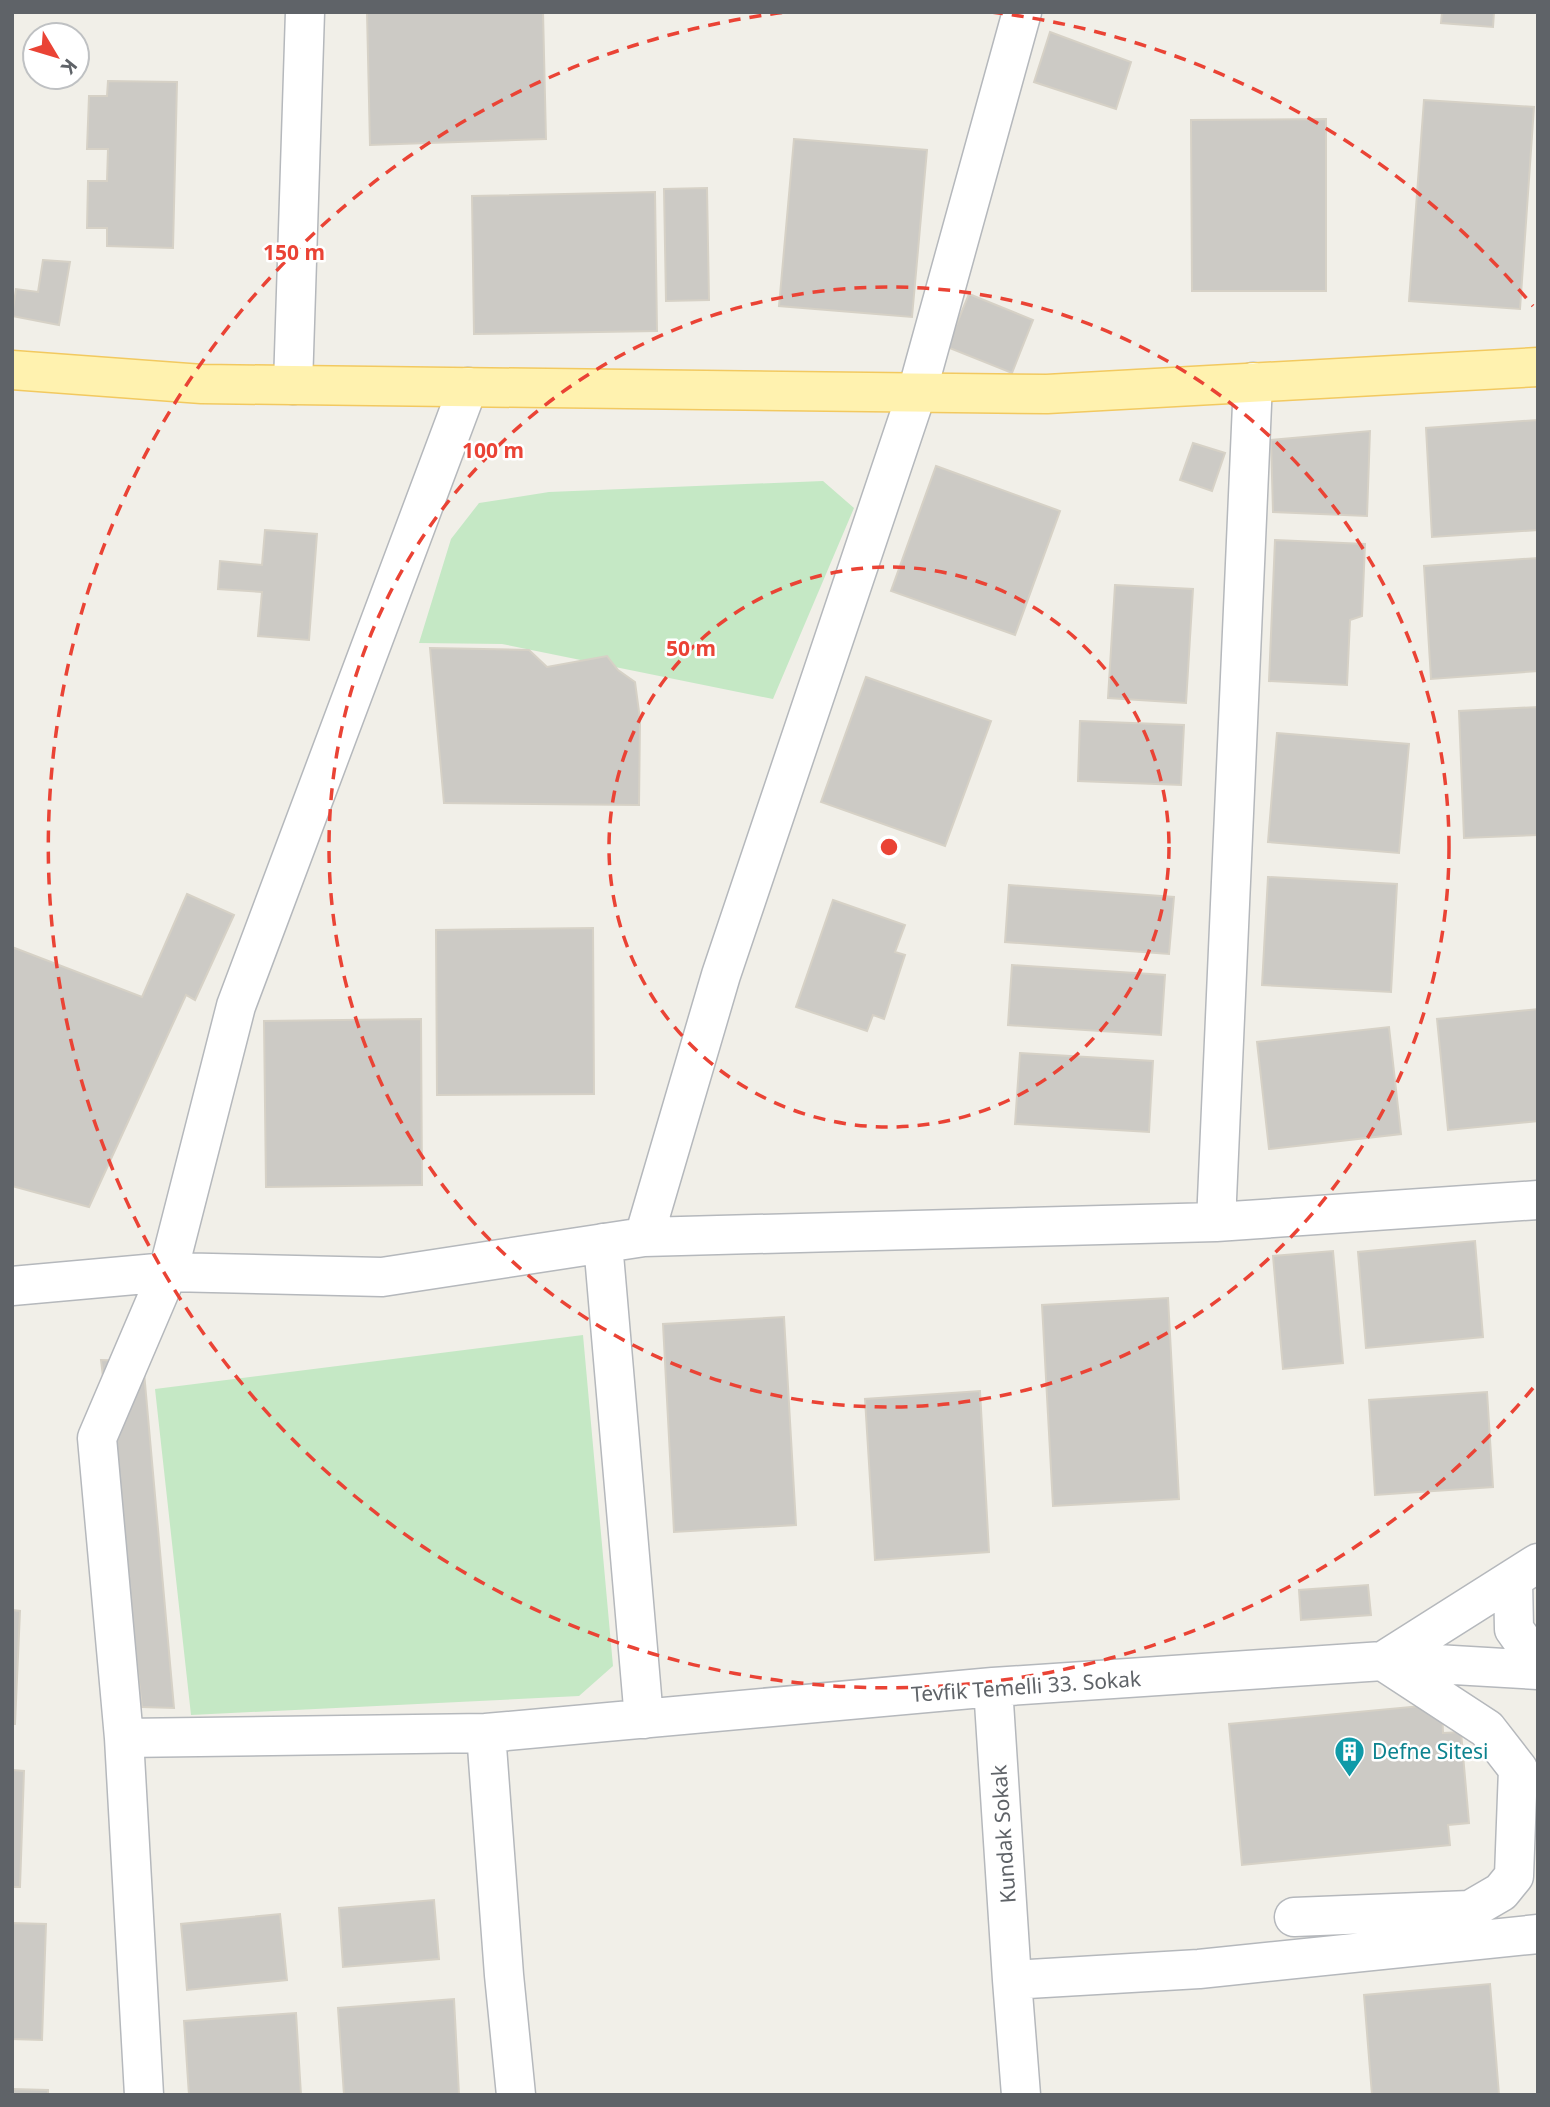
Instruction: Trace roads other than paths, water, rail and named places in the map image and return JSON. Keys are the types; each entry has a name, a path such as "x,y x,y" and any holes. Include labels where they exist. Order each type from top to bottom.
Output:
{"main road":[{"path":"12,370 202,384 1047,394 1538,367"}],"street":[{"path":"293,385 306,12"},
{"path":"644,1237 721,975 917,392 1022,12"},
{"path":"1216,1222 1253,382"},
{"path":"144,2095 124,1738 97,1438 169,1272 236,1006 468,387"},
{"path":"12,1286 169,1272 382,1277 644,1237 1216,1222 1538,1200"},
{"path":"603,1243 644,1719"},
{"path":"12,1308 169,1272"},
{"path":"1525,1571 1514,1629 1538,1663"},
{"name":"Tevfik Temelli 33. Sokak","path":"124,1738 486,1733 993,1688 1383,1661 1525,1571"},
{"path":"1383,1661 1538,1670"},
{"path":"1294,1917 1470,1910 1501,1892 1514,1875 1518,1769 1487,1729 1383,1661"},
{"name":"Kundak Sokak","path":"993,1688 1021,2095"},
{"path":"486,1733 516,2095"},
{"path":"1012,1980 1199,1969 1538,1934"}],"place":[{"name":"Defne Sitesi","path":"1349,1778"}]}
